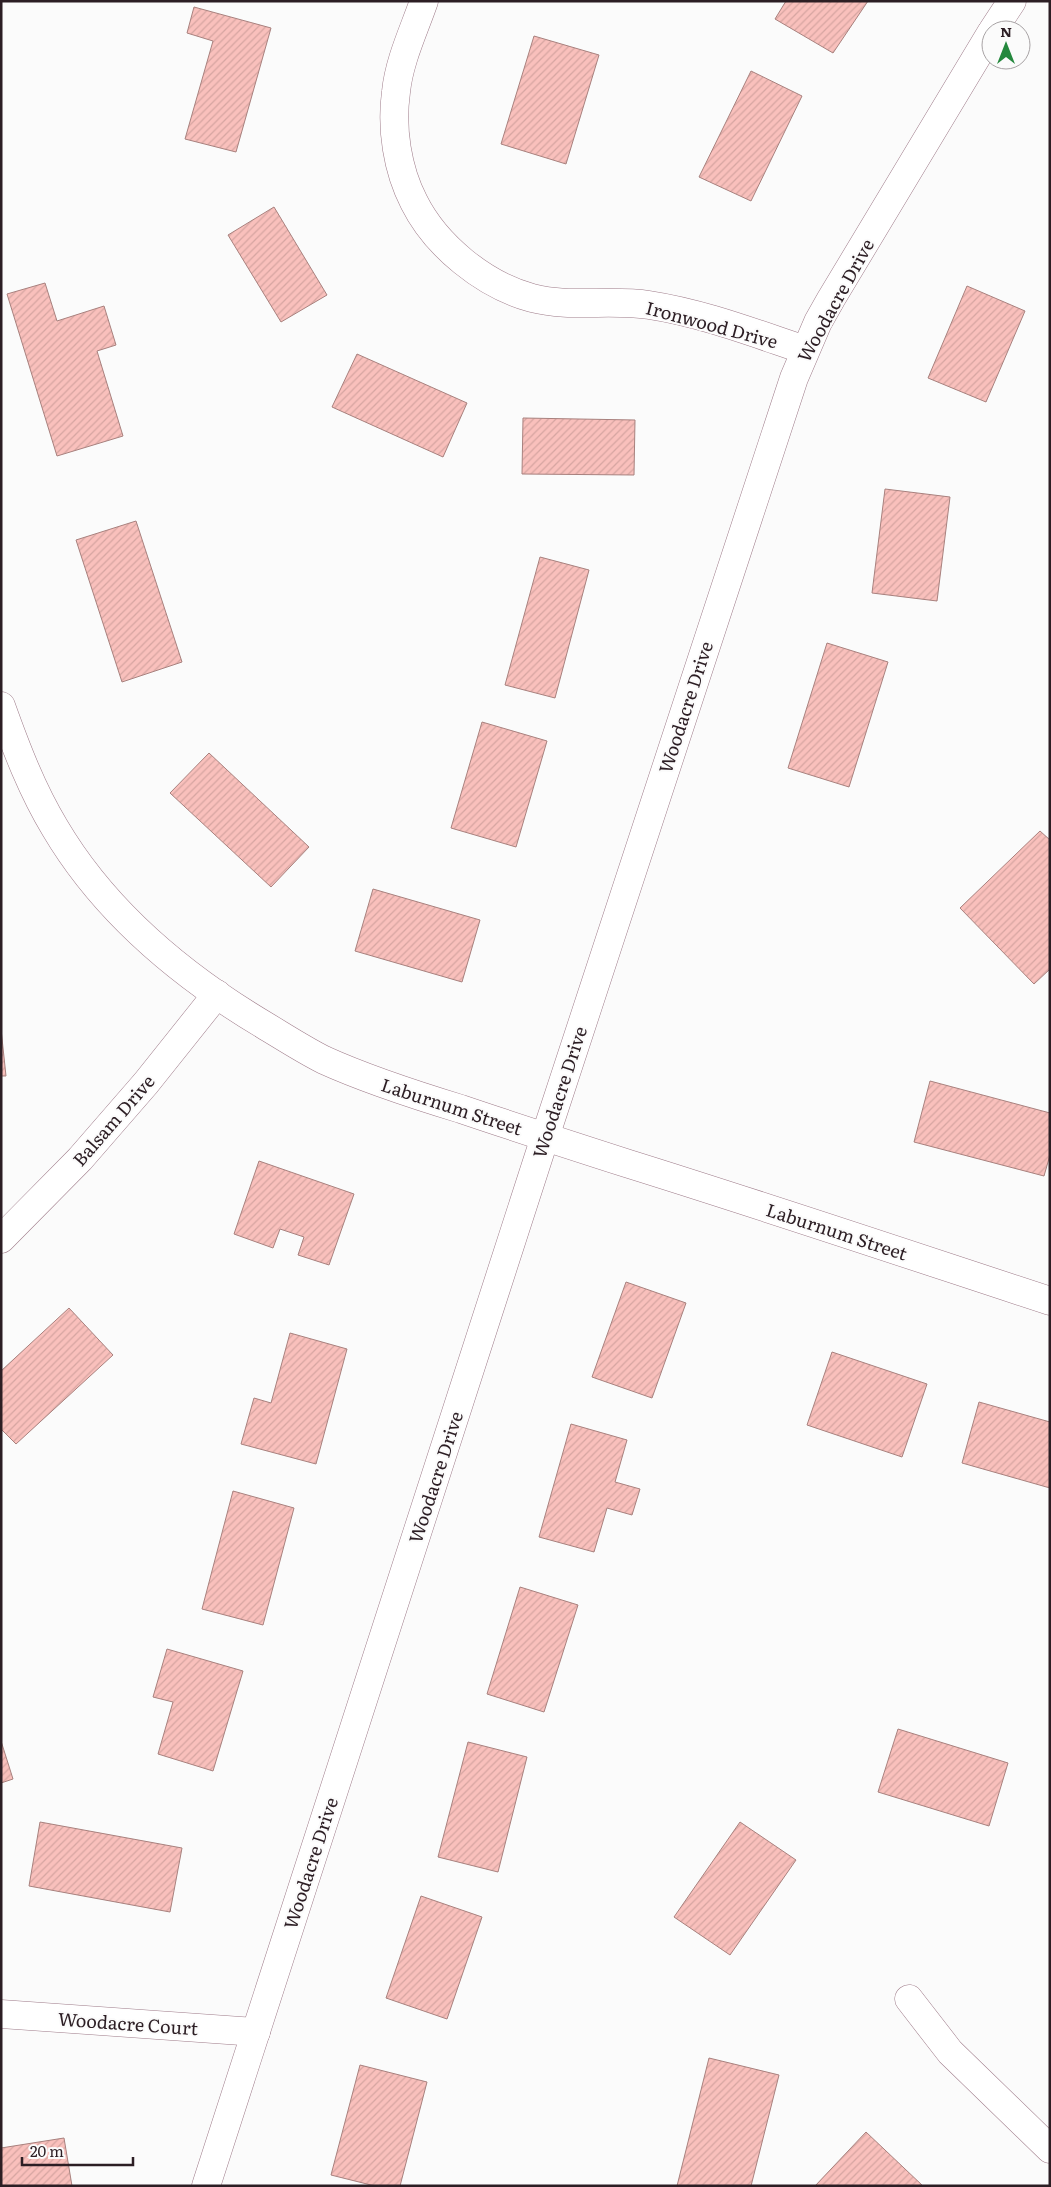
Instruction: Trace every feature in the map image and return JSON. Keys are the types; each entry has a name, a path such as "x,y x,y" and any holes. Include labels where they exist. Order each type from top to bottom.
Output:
{"street":[{"name":"Ironwood Drive","path":"424,1 396,89 395,136 399,157 414,202 428,224 461,259 483,276 531,298 559,302 648,305 716,321 805,350"},
{"path":"1000,20 1012,1"},
{"name":"Woodacre Drive","path":"206,2186 780,415 805,350 831,299 981,50"},
{"name":"Laburnum Street","path":"1,706 16,747 54,828 80,866 111,904 142,935 217,994 262,1024 322,1059 407,1092 797,1217 1050,1301"},
{"name":"Balsam Drive","path":"1,1239 86,1152 217,994"},
{"path":"910,1999 950,2052 1050,2149"},
{"name":"Woodacre Court","path":"1,2014 256,2032"}],"building":[{"path":"786,1 868,1 833,53 775,19"},
{"path":"194,7 271,28 236,152 185,139 213,41 187,33"},
{"path":"534,36 599,55 566,164 501,144"},
{"path":"751,71 802,96 751,201 699,177"},
{"path":"274,207 327,295 281,322 228,235"},
{"path":"45,283 57,321 104,306 116,345 97,351 123,436 57,456 7,294"},
{"path":"967,286 1025,311 986,402 928,378"},
{"path":"357,354 467,403 443,457 332,407"},
{"path":"523,418 635,420 634,475 522,474"},
{"path":"885,489 950,497 937,601 872,593"},
{"path":"136,521 182,662 122,682 76,540"},
{"path":"540,557 589,570 555,698 505,685"},
{"path":"827,643 888,662 849,787 788,768"},
{"path":"482,722 547,741 516,847 451,828"},
{"path":"209,753 309,847 271,887 170,793"},
{"path":"1040,831 1050,840 1050,969 1034,984 960,908"},
{"path":"373,889 480,920 462,982 355,951"},
{"path":"1,1029 6,1076 1,1076"},
{"path":"930,1081 1050,1113 1050,1155 1044,1176 914,1142"},
{"path":"259,1161 354,1194 329,1265 298,1255 304,1237 280,1229 273,1248 234,1234"},
{"path":"626,1282 686,1303 652,1398 592,1377"},
{"path":"69,1308 113,1355 16,1444 1,1429 1,1371"},
{"path":"290,1333 347,1349 316,1464 241,1444 254,1398 271,1403"},
{"path":"832,1352 927,1384 902,1457 807,1425"},
{"path":"979,1402 1050,1422 1050,1488 962,1463"},
{"path":"571,1424 627,1440 615,1482 640,1489 632,1515 607,1508 594,1552 539,1537"},
{"path":"233,1491 294,1508 263,1625 202,1609"},
{"path":"520,1587 578,1605 544,1712 487,1694"},
{"path":"167,1649 243,1671 213,1771 158,1754 173,1702 153,1697"},
{"path":"898,1729 1008,1763 989,1826 878,1792"},
{"path":"1,1741 13,1779 1,1783"},
{"path":"468,1742 527,1757 498,1872 438,1857"},
{"path":"40,1822 182,1848 170,1912 29,1886"},
{"path":"740,1822 796,1860 730,1955 674,1917"},
{"path":"421,1896 482,1917 447,2019 386,1998"},
{"path":"709,2058 779,2075 751,2186 677,2186"},
{"path":"360,2065 427,2082 400,2186 375,2186 331,2175"},
{"path":"866,2132 923,2186 815,2186"},
{"path":"64,2138 72,2186 1,2186 1,2148"}]}
